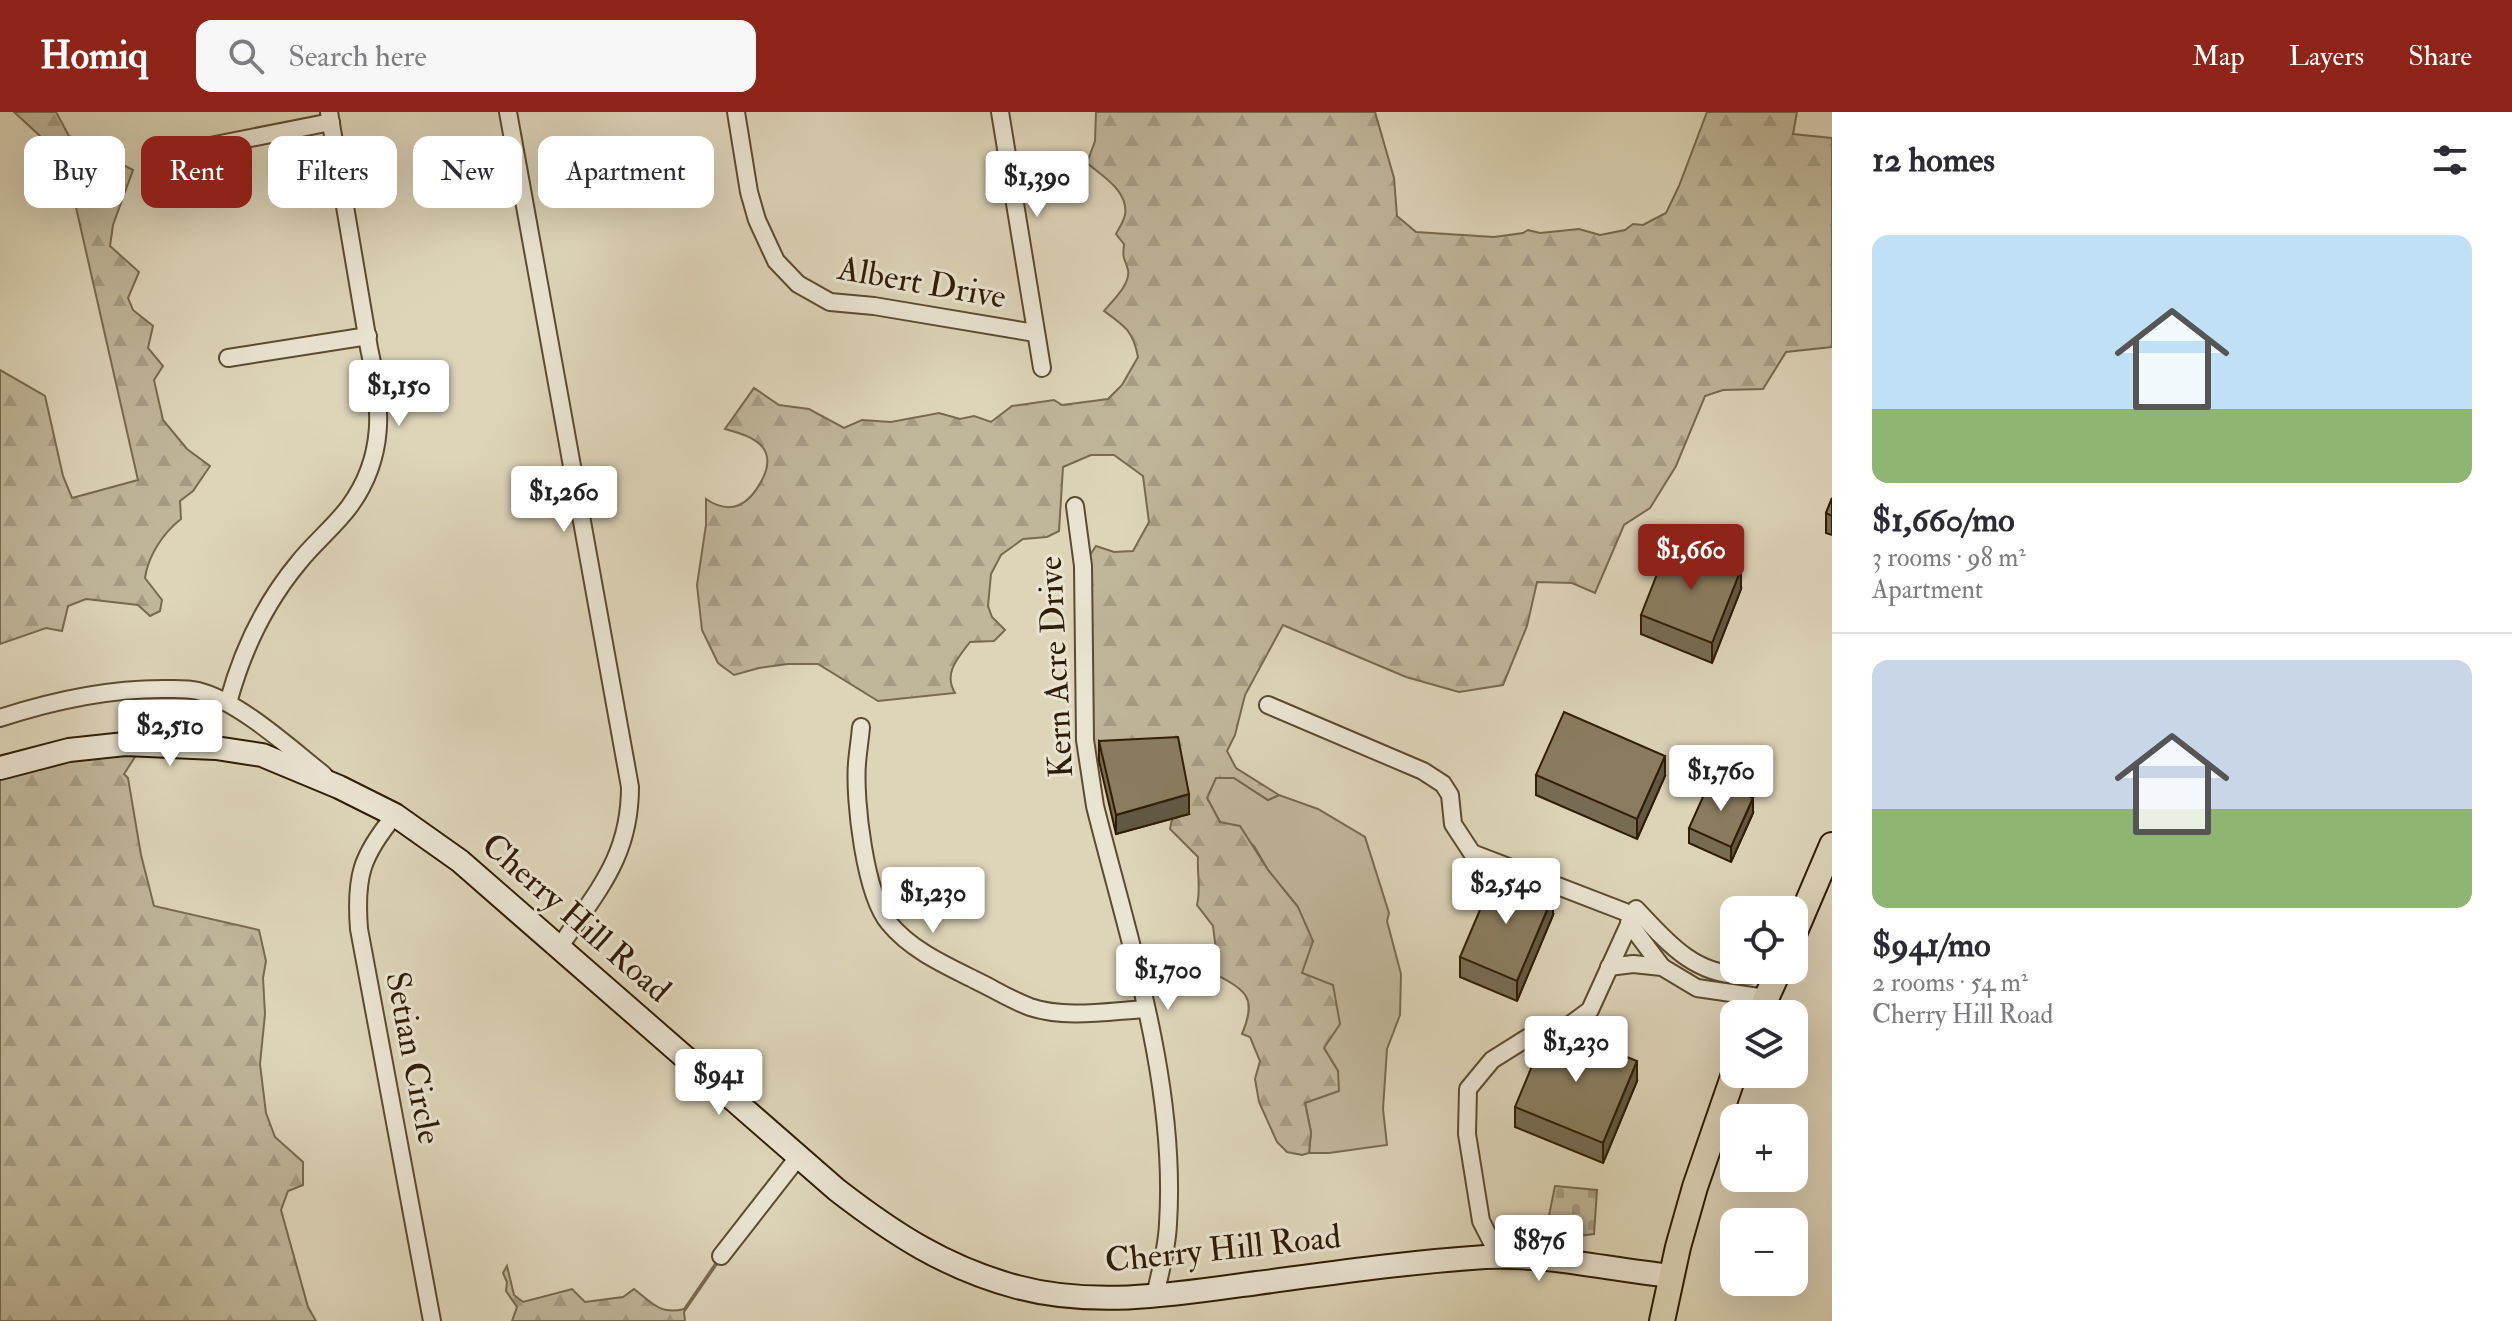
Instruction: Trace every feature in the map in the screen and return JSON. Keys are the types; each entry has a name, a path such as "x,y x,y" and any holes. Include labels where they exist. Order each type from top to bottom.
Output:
{"main road":[{"name":"Cherry Hill Road","path":"0,768 69,750 149,744 216,748 262,755 339,787 395,815 460,861 837,1190 895,1233 962,1268 1021,1288 1092,1297 1155,1296 1381,1267 1500,1258 1562,1262 1672,1276"},
{"path":"1808,901 1832,845"},
{"path":"1662,1321 1695,1187 1729,1088"}],"street":[{"path":"508,112 630,787 623,838 612,869 559,948"},
{"name":"Albert Drive","path":"736,112 749,192 757,220 776,261 798,284 830,302 874,306 1035,333"},
{"path":"1000,112 1042,368"},
{"path":"228,703 238,667 257,623 298,562 349,506 363,483 376,446 380,423 378,387 330,117 248,136"},
{"path":"228,358 368,336"},
{"name":"Kern Acre Drive","path":"1075,506 1083,566 1084,730 1089,771 1146,1009 1168,1135 1168,1225 1164,1263 1155,1296"},
{"path":"0,718 72,698 141,689 200,691 228,703 339,787"},
{"path":"1268,705 1423,771 1443,784 1450,795 1453,824 1472,853 1633,916 1701,968 1720,972"},
{"path":"861,727 858,795 866,869 886,921 902,937 951,969 1031,1007 1065,1012 1146,1009"},
{"name":"Setian Circle","path":"395,815 360,870 358,914 432,1321"},
{"path":"1500,1258 1481,1221 1467,1134 1468,1089 1492,1060 1527,1038 1567,1027 1590,1010 1633,916"},
{"path":"1633,916 1662,967"},
{"path":"1609,967 1633,964 1662,967 1697,988 1740,1000"},
{"path":"721,1256 799,1156"},
{"path":"1469,1259 1481,1221"}],"green space":[{"path":"14,112 56,112 69,136 40,136"},
{"path":"1096,112 1375,112 1394,178 1397,216 1416,232 1494,237 1528,230 1540,233 1579,229 1600,235 1625,230 1633,224 1643,225 1666,213 1707,112 1797,112 1793,134 1832,138 1832,347 1786,352 1763,389 1723,390 1705,396 1676,466 1650,508 1624,525 1595,593 1572,583 1537,582 1527,626 1503,685 1459,692 1406,677 1283,625 1245,695 1235,735 1227,751 1236,768 1279,795 1268,800 1234,778 1216,778 1207,798 1220,822 1240,826 1268,870 1298,907 1313,941 1302,973 1333,985 1340,1024 1324,1048 1338,1071 1339,1091 1305,1103 1311,1132 1309,1153 1302,1155 1287,1152 1277,1142 1259,1102 1255,1079 1260,1061 1250,1037 1242,1034 1249,1011 1248,1002 1233,984 1213,973 1217,958 1213,926 1197,905 1198,857 1170,829 1174,809 1128,759 1089,766 1086,561 1096,546 1114,552 1133,551 1149,522 1143,476 1114,455 1091,455 1063,467 1059,531 1047,537 1023,539 1001,555 991,574 988,606 992,617 1005,630 994,641 970,642 951,672 955,693 878,701 818,664 788,664 734,675 718,663 702,630 697,585 706,525 706,499 723,507 738,505 757,489 766,469 765,451 760,445 745,435 725,429 754,388 779,405 809,409 844,428 862,420 891,422 939,413 960,419 974,416 991,422 1012,406 1054,400 1062,405 1108,399 1122,385 1138,357 1136,348 1127,330 1104,311 1127,281 1124,244 1116,234 1124,217 1125,206 1119,191 1087,163 1095,141"},
{"path":"125,166 133,170 125,192"},
{"path":"76,208 119,208 110,246 139,272 128,298 133,310 153,326 148,348 163,366 154,380 163,420 187,449 210,466 193,491 180,501 181,519 162,538 149,561 145,578 162,600 160,611 150,616 138,605 86,599 68,606 62,631 46,628 0,644 0,370 45,396 63,476 72,498 138,480"},
{"path":"142,746 124,774 128,778 141,855 154,906 259,930 266,961 260,1064 266,1113 275,1137 303,1162 303,1185 288,1191 281,1210 308,1307 316,1321 0,1321 0,768"},
{"path":"1215,778 1234,778 1268,800 1279,795 1318,809 1365,837 1389,913 1387,921 1401,974 1400,1015 1387,1049 1383,1109 1387,1145 1309,1153 1311,1132 1305,1103 1338,1071 1324,1048 1302,973 1298,907 1268,870 1254,846 1220,822 1207,798"},
{"path":"1555,1186 1597,1190 1594,1234 1544,1240"},
{"path":"722,1257 684,1312 685,1321 512,1321 517,1307 506,1291 507,1282 503,1273 507,1266 514,1295 523,1302 572,1289 585,1302 623,1297 634,1289 662,1309 676,1310 684,1309"}],"building":[{"path":"1832,498 1832,516 1826,513"},
{"path":"1670,541 1741,569 1712,643 1641,615"},
{"path":"1564,712 1665,756 1637,819 1536,775"},
{"path":"1178,737 1189,794 1116,815 1099,741"},
{"path":"1711,779 1753,798 1731,847 1689,828"},
{"path":"1496,872 1553,896 1517,981 1460,957"},
{"path":"1549,1025 1637,1061 1603,1143 1515,1107"}]}
